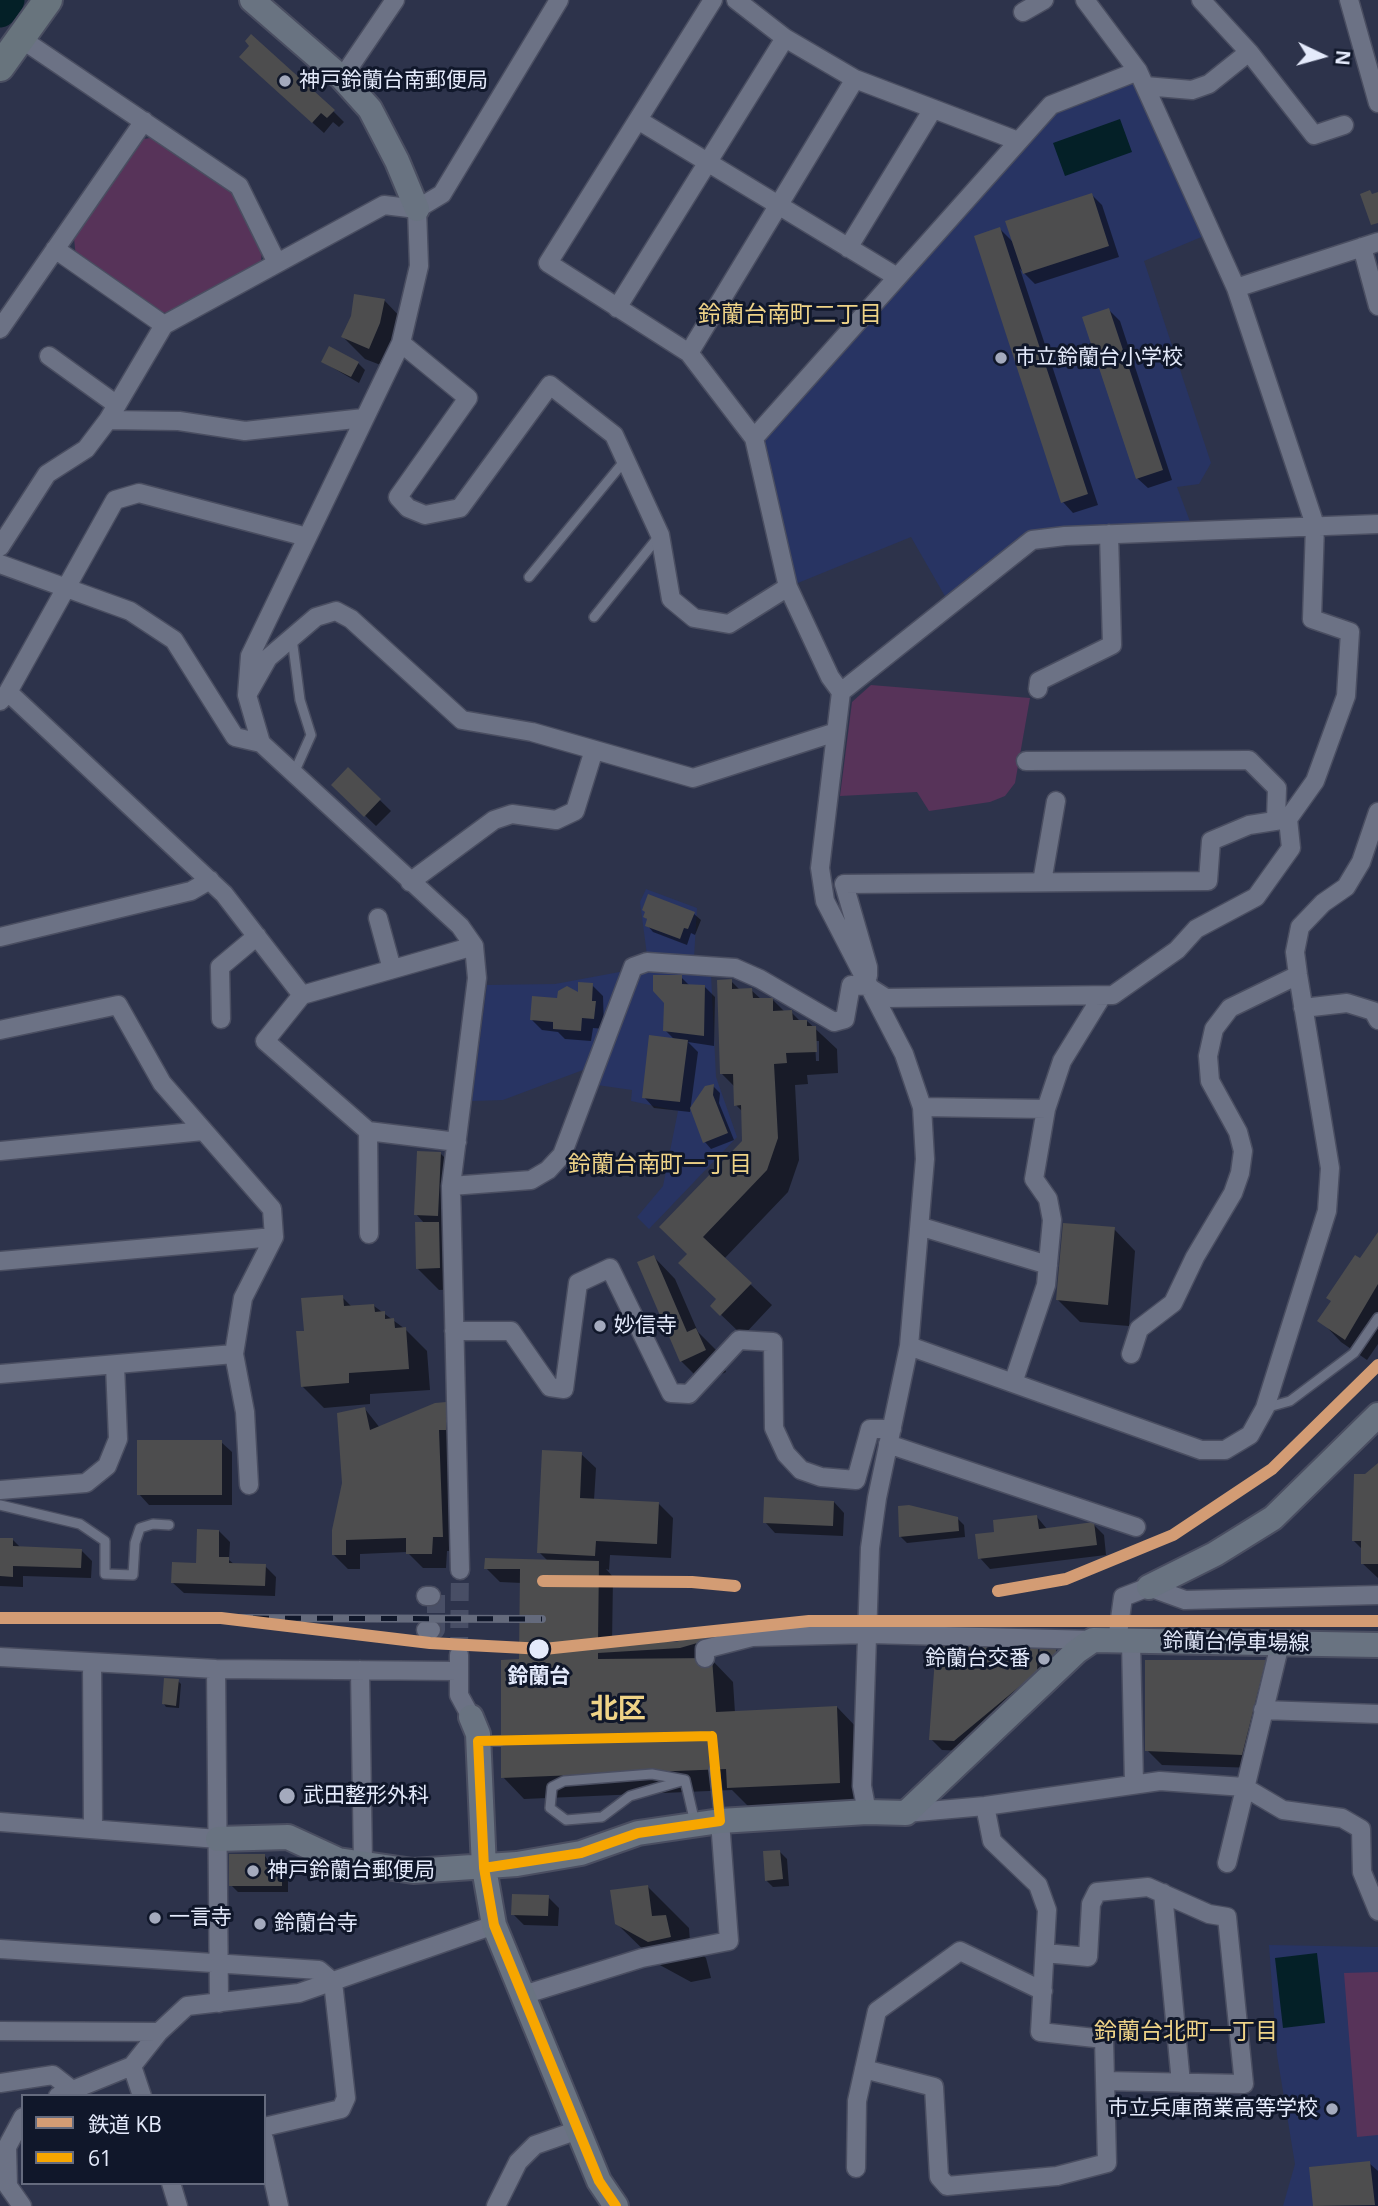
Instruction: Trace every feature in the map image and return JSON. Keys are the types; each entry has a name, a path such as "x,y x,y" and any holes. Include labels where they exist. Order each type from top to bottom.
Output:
{"main road":[{"path":"0,67 48,0"}],"street":[{"path":"252,0 342,78 370,109 397,161 416,209 419,266 401,343 250,656 247,695 261,743"},
{"path":"342,78 395,0"},
{"path":"0,547 47,474 86,449 112,412 164,325 384,205 416,209 442,194 559,0"},
{"path":"713,0 548,264 689,353 754,438 788,587 830,677 841,692 820,868 825,901 904,1054 922,1107 925,1159 922,1227 909,1346 870,1548 870,1634 863,1786 867,1812"},
{"path":"736,0 785,38 855,79 1018,141"},
{"path":"1023,12 1044,0"},
{"path":"867,986 868,967 844,884 1208,881 1211,841 1249,825 1282,820 1315,781 1346,696 1350,632 1312,619 1315,525 1236,288 1141,78 1085,0"},
{"path":"1201,0 1249,52 1314,135 1344,125"},
{"path":"1349,0 1378,103"},
{"path":"20,38 239,186 277,263"},
{"path":"617,309 785,38"},
{"path":"754,438 1051,105 1141,78 1192,90 1209,84 1249,52"},
{"path":"689,353 855,79"},
{"path":"848,247 933,109"},
{"path":"638,120 897,277"},
{"path":"0,329 144,121"},
{"path":"1236,288 1370,244 1378,306"},
{"path":"55,249 164,325"},
{"path":"401,343 468,398 398,496 408,508 425,515 460,508 550,385 614,435 660,535 671,599 694,618 729,624 788,587"},
{"path":"49,356 112,412 245,431 364,418"},
{"path":"302,995 210,880 4,696 115,500 139,494 307,537"},
{"path":"841,692 1032,540 1109,534 1378,524"},
{"path":"1038,689 1039,681 1112,645 1109,534"},
{"path":"0,564 130,611 174,640 235,737 261,743 460,926 474,946 477,978 452,1186 460,1570"},
{"path":"247,695 268,658 316,617 336,611 351,619 462,720 532,732 693,778 836,732"},
{"path":"410,882 494,820 512,814 556,820 575,811 594,750"},
{"path":"452,1186 531,1180 548,1170 562,1155 633,967 647,962 735,968 760,979 834,1022 845,1019 851,985 867,986 886,998 1113,995 1177,950 1196,929 1256,897 1291,848 1282,820 1277,788 1249,760 1026,761"},
{"path":"1042,882 1056,801"},
{"path":"909,1346 1201,1450 1225,1450 1250,1435 1265,1408 1327,1211 1330,1168 1298,975 1296,952 1300,927 1323,903 1346,887 1361,862 1378,812"},
{"path":"0,937 191,891 210,880"},
{"path":"377,918 392,969"},
{"path":"221,1019 220,967 257,936"},
{"path":"457,1142 368,1131 265,1041 302,995 474,946"},
{"path":"1131,1353 1139,1329 1173,1303 1195,1257 1233,1193 1240,1173 1243,1151 1238,1132 1210,1081 1208,1056 1214,1029 1230,1008 1298,975"},
{"path":"1013,1383 1046,1285 1052,1220 1048,1199 1034,1179 1046,1109 1062,1061 1102,996"},
{"path":"1303,1008 1347,1003 1373,1011 1378,1020"},
{"path":"1,1026 118,1005 162,1083 272,1209 274,1237 243,1298 234,1354 245,1412 250,1485"},
{"path":"922,1107 1046,1109"},
{"path":"0,1151 203,1131"},
{"path":"368,1131 369,1234"},
{"path":"922,1227 1048,1265"},
{"path":"0,1261 274,1237"},
{"path":"454,1331 512,1331 550,1387 564,1389 578,1283 610,1268 671,1393 689,1394 739,1340 774,1342 775,1428 786,1454 801,1470 821,1477 856,1480 870,1429 1136,1527"},
{"path":"0,1374 234,1354"},
{"path":"0,1490 86,1483 107,1466 118,1439 115,1365"},
{"path":"1134,1784 1114,1641 1124,1597 1215,1554 1273,1518 1378,1415"},
{"path":"1149,1587 1185,1600 1378,1595"},
{"path":"707,1649 752,1637 870,1634 1114,1641"},
{"path":"906,1813 1077,1651 1114,1641"},
{"name":"鈴蘭台停車場線","path":"1114,1641 1378,1645"},
{"path":"1227,1863 1280,1644"},
{"path":"0,1657 216,1669 360,1670 458,1663 458,1695 490,1741 484,1868 494,1926 599,2181 616,2206"},
{"path":"92,1663 93,1829"},
{"path":"216,1669 219,2003"},
{"path":"360,1670 363,1865"},
{"path":"1263,1710 1378,1714"},
{"path":"0,1822 218,1839 288,1838 338,1860 413,1871 484,1868 581,1853 638,1833 695,1824 985,1806 1160,1781 1244,1787 1283,1810 1342,1818 1370,1831 1362,1872 1378,1911"},
{"path":"864,2069 934,2087 939,2177 947,2186 1057,2176 1107,2163 1104,2039 1040,2032 1047,1910 1038,1885 992,1841 985,1806"},
{"path":"523,1995 642,1958 729,1941 720,1821"},
{"path":"1045,1953 1088,1957 1091,1904 1097,1892 1149,1887 1209,1914 1227,1917 1244,2084 1105,2081"},
{"path":"1163,1893 1181,2083"},
{"path":"0,2083 53,2075 65,2092 132,2066 159,2032 187,2006 299,1993 494,1926"},
{"path":"0,1949 319,1970 333,1982 346,2098 341,2109 266,2127"},
{"path":"856,2168 857,2101 877,2011 960,1951 1043,1991"},
{"path":"0,2031 159,2032"},
{"path":"132,2066 141,2094"},
{"path":"21,2121 7,2147 8,2186 22,2206"},
{"path":"496,2206 518,2162 535,2145 578,2130"},
{"path":"266,2148 279,2206"},
{"path":"172,2185 178,2206"}],"lane":[{"path":"529,577 626,459"},
{"path":"594,617 660,535"},
{"path":"292,638 300,700 311,735 294,774"},
{"path":"1265,1408 1290,1401 1354,1353 1378,1318"},
{"path":"0,1504 80,1524 105,1541 105,1574 133,1575 135,1543 140,1528 153,1524 169,1525"},
{"path":"714,1769 720,1821"},
{"path":"652,1774 685,1780 630,1797 602,1817 566,1820 550,1808 552,1787 564,1781 652,1774"},
{"path":"685,1780 695,1824"}],"shaded area":[{"name":"市立鈴蘭台小学校","path":"1138,71 1211,233 1144,261 1211,463 1199,484 1177,487 1194,532 1032,540 950,605 911,537 788,587 754,438 1051,105"},
{"path":"1120,119 1132,152 1065,176 1053,143"},
{"path":"156,137 237,196 262,249 261,262 171,313 157,312 76,258 74,238 144,139"},
{"path":"871,685 1030,698 1015,783 1005,796 990,802 929,811 917,792 840,796 852,702"},
{"path":"646,889 697,908 694,958 647,955 640,902"},
{"path":"648,969 711,974 716,1077 737,1137 649,1229 637,1217 663,1186 678,1111 631,1101 632,1090 597,1085 638,975"},
{"path":"625,971 593,1062 583,1070 503,1100 472,1101 487,985 555,984"},
{"name":"市立兵庫商業高等学校","path":"1269,1945 1378,1947 1378,2206 1283,2206 1295,2164 1277,2055"},
{"path":"1317,1953 1325,2023 1283,2028 1275,1958"},
{"path":"1378,1972 1378,2135 1357,2137 1344,1973"}],"building":[{"path":"251,34 335,110 327,118 321,113 312,123 239,57 249,46 245,41"},
{"path":"1370,190 1372,194 1378,192 1378,223 1371,225 1360,194"},
{"path":"1092,193 1109,246 1023,274 1005,221"},
{"path":"1000,227 1088,494 1061,503 974,236"},
{"path":"354,294 385,299 380,323 369,349 341,337 351,316"},
{"path":"1109,308 1163,470 1136,479 1082,317"},
{"path":"329,346 359,362 351,377 321,362"},
{"path":"348,767 381,799 364,817 331,785"},
{"path":"648,894 695,912 688,929 684,928 680,939 645,926 647,919 643,917 645,912 642,910"},
{"path":"653,975 682,975 682,984 705,985 704,1036 663,1031 664,1003 653,991"},
{"path":"732,979 732,989 752,988 753,998 773,998 773,1011 792,1010 793,1020 807,1020 807,1026 816,1026 817,1052 786,1053 787,1063 774,1064 778,1138 767,1170 703,1237 752,1283 720,1316 710,1306 716,1299 678,1263 687,1254 659,1227 742,1141 741,1105 734,1106 733,1074 720,1074 717,980"},
{"path":"578,982 593,983 592,1001 596,1001 594,1019 582,1018 581,1031 553,1029 553,1022 530,1020 532,996 557,998 558,991 567,986 578,992"},
{"path":"649,1035 688,1040 680,1102 642,1098"},
{"path":"714,1084 713,1095 728,1133 703,1143 690,1108 705,1086"},
{"path":"417,1151 441,1152 438,1216 414,1215"},
{"path":"415,1222 439,1222 440,1268 416,1269"},
{"path":"1063,1223 1115,1227 1108,1305 1056,1300"},
{"path":"1378,1232 1378,1284 1345,1340 1317,1321 1331,1301 1326,1298 1355,1255 1360,1258"},
{"path":"654,1255 687,1332 696,1328 706,1350 680,1362 637,1262"},
{"path":"343,1295 344,1306 374,1304 375,1312 385,1311 385,1319 394,1318 395,1328 406,1327 409,1369 349,1373 349,1383 301,1387 296,1331 304,1331 301,1298"},
{"path":"446,1402 446,1430 439,1430 443,1537 433,1537 432,1554 406,1554 406,1538 346,1540 346,1555 332,1555 332,1530 342,1483 337,1413 365,1407 370,1430 435,1403"},
{"path":"137,1440 222,1440 222,1495 137,1495"},
{"path":"542,1450 582,1452 580,1498 659,1502 657,1544 596,1541 595,1556 537,1553"},
{"path":"1378,1463 1378,1564 1361,1564 1361,1541 1352,1541 1354,1474 1365,1474"},
{"path":"764,1497 834,1501 833,1526 763,1523"},
{"path":"909,1505 958,1517 959,1531 899,1537 898,1506"},
{"path":"1037,1515 1039,1529 1094,1522 1097,1545 978,1559 975,1534 994,1532 993,1520"},
{"path":"197,1529 219,1530 219,1557 229,1557 229,1563 266,1564 265,1586 171,1583 172,1562 196,1563"},
{"path":"0,1538 13,1538 13,1546 82,1549 81,1568 13,1566 13,1577 0,1576"},
{"path":"485,1558 599,1561 598,1642 676,1642 707,1632 711,1639 680,1648 598,1653 598,1659 712,1658 716,1712 837,1706 840,1783 727,1788 726,1769 501,1778 501,1660 519,1659 520,1569 484,1569"},
{"path":"936,1644 1038,1648 1037,1672 954,1741 929,1740"},
{"name":"鈴蘭台交番","path":"1040,1648 1056,1649 1056,1654 1042,1666 1038,1665"},
{"path":"1145,1660 1266,1660 1242,1755 1145,1751"},
{"path":"164,1678 179,1679 176,1706 162,1704"},
{"path":"780,1850 783,1879 765,1881 763,1851"},
{"path":"229,1854 265,1854 265,1865 282,1865 282,1886 229,1886"},
{"path":"648,1885 652,1916 666,1915 671,1937 648,1942 615,1924 610,1890"},
{"path":"512,1894 549,1895 548,1916 511,1915"},
{"path":"1370,2161 1375,2205 1313,2206 1309,2167"}],"waterway":[{"path":"0,11 8,0"}],"tunnel":[{"path":"459,1655 460,1570"},
{"path":"426,1630 436,1630 436,1595"}],"railway":[{"path":"221,1618 542,1619"}],"rail line":[{"name":"KB","path":"998,1591 1066,1579 1173,1535 1272,1469 1378,1365"},
{"name":"KB","path":"543,1581 692,1582 735,1586"},
{"name":"KB","path":"0,1618 221,1618 430,1643 544,1649 809,1621 1378,1621"}],"transit line":[{"name":"61","path":"712,1736 720,1821 638,1833 581,1853 484,1868 478,1741 712,1736"},
{"name":"61","path":"484,1868 494,1925 599,2181 616,2206"}],"place":[{"name":"神戸鈴蘭台南郵便局","path":"285,81"},
{"name":"市立鈴蘭台小学校","path":"1001,358"},
{"name":"妙信寺","path":"600,1326"},
{"name":"鈴蘭台","path":"539,1649"},
{"name":"鈴蘭台交番","path":"1044,1659"},
{"name":"武田整形外科","path":"287,1796"},
{"name":"神戸鈴蘭台郵便局","path":"253,1871"},
{"name":"一言寺","path":"155,1918"},
{"name":"鈴蘭台寺","path":"260,1924"},
{"name":"市立兵庫商業高等学校","path":"1332,2109"}],"district":[{"name":"鈴蘭台南町二丁目","path":"790,315"},
{"name":"鈴蘭台南町一丁目","path":"660,1165"},
{"name":"北区","path":"618,1710"},
{"name":"鈴蘭台北町一丁目","path":"1186,2032"}]}
